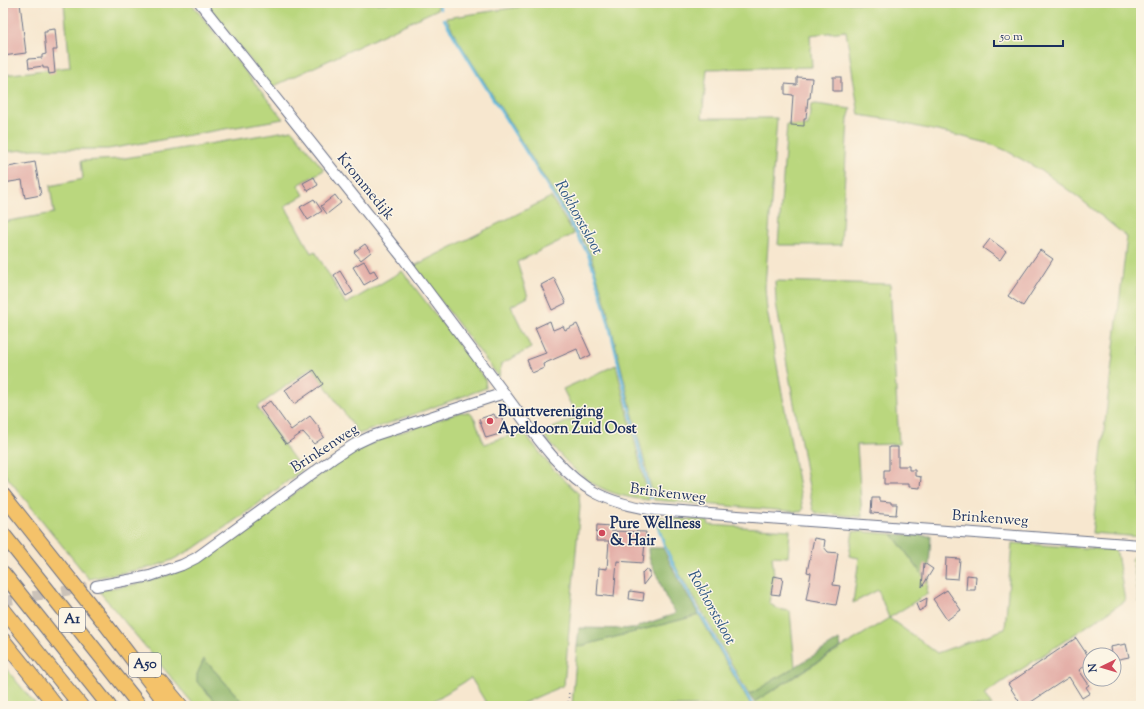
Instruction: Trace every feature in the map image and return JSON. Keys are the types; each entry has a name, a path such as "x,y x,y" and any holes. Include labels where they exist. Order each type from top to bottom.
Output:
{"highway":[{"name":"A1","path":"3,495 107,626 168,706"},
{"name":"A1","path":"3,534 140,706"},
{"name":"A1","path":"3,573 109,706"},
{"path":"3,609 80,706"},
{"name":"A50","path":"107,626 182,706"},
{"path":"3,640 56,706"}],"street":[{"name":"Krommedijk","path":"200,3 403,258 504,393"},
{"name":"Brinkenweg","path":"96,586 150,576 182,565 210,549 335,457 355,444 388,431 504,393 570,475 595,493 626,505 678,511 1141,545"}],"path":[{"path":"568,706 569,690"}],"green space":[{"path":"64,3 191,3 283,119 108,149 34,149 3,152 3,75 70,67"},
{"path":"205,3 436,3 438,9 272,87"},
{"path":"518,3 1141,3 1141,537 1092,533 1127,237 1078,197 1042,171 1007,151 991,144 901,123 899,121 859,115 846,31 810,35 812,67 707,69 702,118 777,118 765,287 767,310 803,509 801,512 654,500 605,302 590,253 578,231 458,40 446,18 519,7"},
{"path":"816,104 851,109 848,119 841,245 778,245 787,124 808,126 811,105"},
{"path":"292,130 324,170 298,185 304,195 285,206 311,253 315,251 346,304 402,271 485,379 486,388 359,434 312,367 257,407 302,470 250,510 198,546 172,560 153,567 89,579 3,472 3,222 54,213 50,186 83,179 81,161 119,159"},
{"path":"551,197 574,234 517,262 528,297 511,306 531,348 501,364 499,377 414,266"},
{"path":"775,281 890,284 899,444 857,445 862,517 816,513 813,509 776,303"},
{"path":"616,365 649,500 630,498 614,493 587,480 564,459 542,433 577,417 563,389"},
{"path":"461,412 470,413 475,419 484,444 523,431 551,467 579,494 580,507 564,685 517,706 488,706 471,678 425,706 246,706 204,659 197,682 220,706 195,706 98,590 142,583 174,573 229,540 352,452 387,437"},
{"path":"657,517 708,521 709,525 790,530 788,557 772,556 774,576 769,603 778,609 790,611 795,667 749,695 675,566 664,542"},
{"path":"853,531 892,534 928,582 927,594 889,618 878,590 853,603 859,558 849,556"},
{"path":"892,534 931,536 928,582"},
{"path":"1012,543 1114,550 1117,553 1125,601 984,694 992,706 756,706 754,702 889,618 937,653 1005,629"},
{"path":"648,548 663,548 678,579 699,615 577,647 579,628 636,629 639,626 675,614 675,611 667,599 652,565"},
{"path":"1137,552 1141,552 1141,612 1132,559"},
{"path":"699,615 751,706 572,706 577,647"},
{"path":"839,640 841,647 754,702 749,695"},
{"path":"204,659 246,706 220,706 197,682 197,674"},
{"path":"3,665 37,706 3,706"}],"building":[{"path":"3,3 20,3 26,53 3,56"},
{"path":"55,29 57,50 53,50 55,73 49,74 48,68 43,68 43,66 29,68 28,59 42,58 42,55 46,54 44,32"},
{"path":"797,77 812,78 806,118 804,118 804,126 791,125 793,95 785,94 785,84 797,85"},
{"path":"833,77 841,77 841,91 833,91"},
{"path":"35,162 41,195 25,198 22,180 4,183 3,168"},
{"path":"314,177 318,185 308,191 303,183"},
{"path":"335,195 341,203 327,214 321,206"},
{"path":"314,199 322,211 308,220 300,207"},
{"path":"990,239 1006,251 1000,260 983,248"},
{"path":"365,244 371,252 361,260 354,252"},
{"path":"1040,250 1053,259 1023,306 1008,296"},
{"path":"364,261 370,272 374,270 378,277 364,285 353,267"},
{"path":"340,271 353,292 346,296 334,275"},
{"path":"554,278 566,303 552,310 541,285"},
{"path":"550,321 553,330 563,326 565,330 577,324 591,355 581,360 577,349 543,364 544,368 532,373 527,360 546,353 535,328"},
{"path":"314,370 323,384 294,404 285,390"},
{"path":"270,401 291,430 310,416 321,430 320,431 324,437 314,444 303,432 286,444 260,408"},
{"path":"494,414 496,418 501,416 506,432 486,438 479,419"},
{"path":"889,447 898,447 898,466 909,466 909,470 915,470 915,476 921,477 920,488 909,487 909,484 884,484 884,470 889,470"},
{"path":"872,498 880,498 880,501 897,504 896,515 871,513"},
{"path":"597,525 611,526 611,531 646,532 643,563 617,561 614,597 597,595 599,568 607,569 609,541 596,541"},
{"path":"814,538 825,540 824,547 828,552 838,553 833,585 840,586 836,605 806,600 811,573 807,572"},
{"path":"946,558 960,559 958,579 945,578"},
{"path":"924,563 933,569 922,587"},
{"path":"646,569 650,572 650,576 643,585 642,573"},
{"path":"967,575 976,576 975,590 966,590"},
{"path":"774,576 783,578 780,595 771,594"},
{"path":"947,590 961,610 947,620 933,599"},
{"path":"630,591 644,593 643,601 629,599"},
{"path":"927,598 926,607 919,611 916,604"},
{"path":"1076,638 1082,647 1082,668 1079,670 1082,674 1082,687 1086,687 1090,693 1082,698 1069,677 1025,706 1022,706 1008,684"},
{"path":"1126,644 1129,657 1122,658 1122,647 1110,647"}],"waterway":[{"name":"Rokhorstsloot","path":"439,3 440,9"},
{"name":"Rokhorstsloot","path":"444,19 565,214 588,254 609,325 651,498"},
{"name":"Rokhorstsloot","path":"655,518 665,547 680,578 753,706"}],"tunnel":[{"path":"3,601 96,586"}],"place":[{"name":"Buurtvereniging Apeldoorn Zuid Oost","path":"490,421"},
{"name":"Pure Wellness & Hair","path":"602,533"}]}
